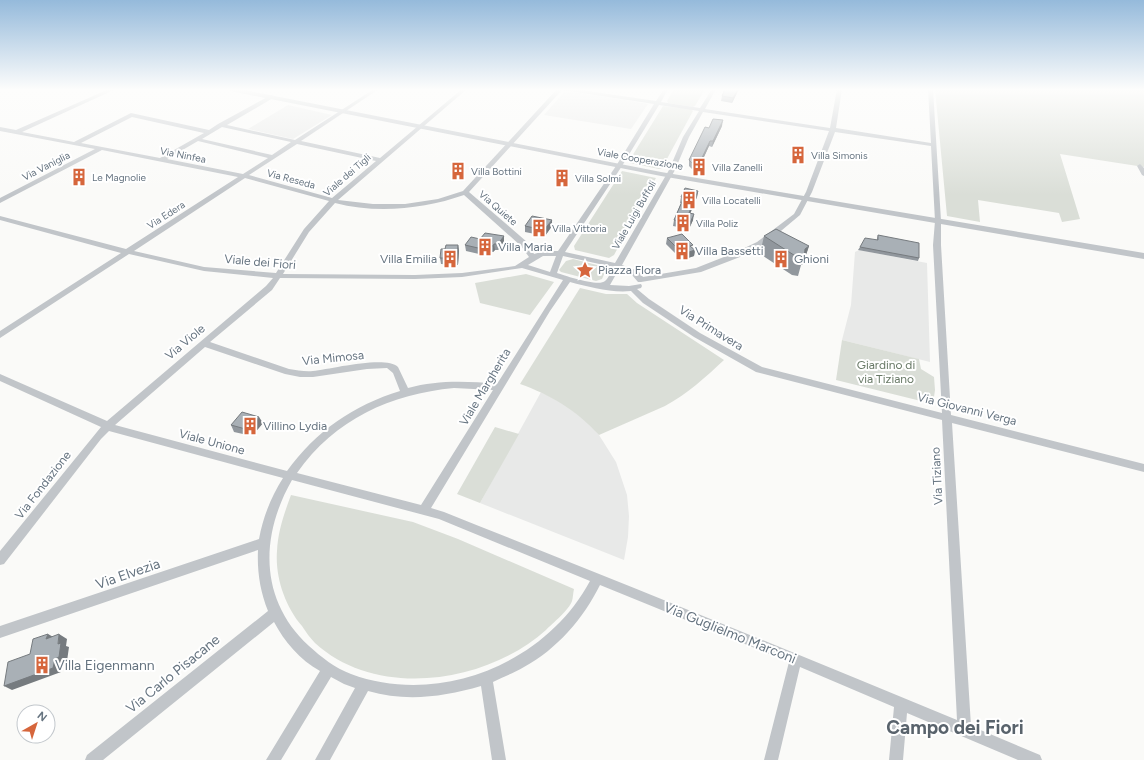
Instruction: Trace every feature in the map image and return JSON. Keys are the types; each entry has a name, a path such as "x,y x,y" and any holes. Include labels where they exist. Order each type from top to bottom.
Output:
{"street":[{"path":"17,132 34,124"},
{"path":"76,143 112,124"},
{"path":"174,124 208,132"},
{"name":"Via Edera","path":"0,335 323,124"},
{"name":"Viale Cooperazione","path":"407,124 668,175 1144,256"},
{"name":"Viale dei Tigli","path":"279,276 299,240 315,219 333,200 423,124"},
{"path":"465,192 527,124"},
{"path":"553,274 561,254 619,166 644,124"},
{"name":"Viale Luigi Buffoli","path":"602,286 608,283 668,175 686,137 694,124"},
{"path":"802,124 934,145"},
{"path":"523,266 568,279 602,286 628,289 639,284 641,280 698,270 737,255 760,244 798,215 809,192 834,124"},
{"name":"Via Tiziano","path":"933,124 938,221 937,245 964,730"},
{"path":"161,160 220,125 380,160"},
{"name":"Via Ninfea","path":"0,129 244,176"},
{"path":"196,139 273,157"},
{"name":"Via Vaniglia","path":"0,201 102,148"},
{"path":"1140,166 1144,174"},
{"name":"Via Reseda","path":"244,176 333,200 373,206 405,206 439,201 465,192"},
{"name":"Via Quiete","path":"465,192 524,244 533,257"},
{"name":"Viale dei Fiori","path":"0,218 126,252 204,269 279,276 415,277 489,272 523,266"},
{"path":"523,266 533,257 543,253 561,254 616,267 634,273 641,280"},
{"name":"Via Viole","path":"107,427 269,288 279,276"},
{"name":"Viale Margherita","path":"424,510 547,310 568,279"},
{"name":"Via Primavera","path":"628,289 699,338 729,355 759,370 783,376"},
{"name":"Via Mimosa","path":"204,343 288,372 298,374 311,374 378,365 389,366 395,370 405,392"},
{"name":"Via Giovanni Verga","path":"783,376 1144,468"},
{"name":"Viale Unione","path":"0,377 107,427 289,476 424,510"},
{"path":"500,388 472,384 453,384 405,392 369,406 338,425 313,447 289,476 279,495 271,513 264,543 264,577 268,595 275,613 286,631 299,647 312,659 344,678 364,685 396,690 422,691 444,689 486,678 524,659 548,642 581,608 598,578"},
{"name":"Via Fondazione","path":"0,560 98,436 107,427"},
{"name":"Via Guglielmo Marconi","path":"424,510 598,578 796,659 1035,760"},
{"name":"Via Elvezia","path":"0,632 264,543"},
{"name":"Via Carlo Pisacane","path":"92,760 275,613"},
{"path":"772,760 796,659"},
{"path":"273,760 328,669"},
{"path":"486,678 499,760"},
{"path":"322,760 364,685"},
{"path":"896,760 901,703"}],"shaded area":[{"path":"256,124 317,124 293,139 248,129"},
{"path":"603,124 634,124 631,129"},
{"path":"859,250 927,263 930,362 842,340 851,305 855,252"},
{"path":"541,392 566,405 589,423 599,435 616,462 627,495 629,516 628,537 624,560 480,503"}],"green space":[{"path":"652,124 686,124 662,168 659,169 630,163 629,161"},
{"path":"938,124 1144,124 1144,167 1060,154 1080,219 1062,222 1059,213 978,200 980,222 947,216"},
{"path":"622,171 656,178 614,255 609,258 575,250 574,246"},
{"path":"573,259 605,267 606,270 602,279 596,281 561,272 559,270 566,261"},
{"path":"526,274 554,282 530,315 480,303 475,283"},
{"path":"580,288 606,294 627,294 637,303 724,360 696,385 665,406 599,435 581,418 553,398 520,384"},
{"name":"Giardino di via Tiziano","path":"842,340 919,359 921,369 934,377 935,390 933,404 836,380"},
{"path":"495,427 519,434 480,503 457,494"},
{"path":"291,495 413,522 458,539 574,589 572,601 564,612 546,630 522,648 494,662 463,672 432,678 400,678 369,672 340,661 315,643 296,618 282,591 278,571 277,551 280,530"}],"building":[{"path":"711,124 721,124 713,141 710,141 699,164 693,164 689,160 705,127 709,128"},
{"path":"685,188 698,191 689,213 694,214 690,223 674,220 684,197 681,197"},
{"path":"532,216 552,220 544,230 525,226"},
{"path":"776,229 809,246 805,249 804,258 797,257 764,236"},
{"path":"485,233 504,236 498,244 494,244 493,246 481,244 478,248 465,245 471,237 480,239"},
{"path":"682,234 693,245 690,246 695,250 683,254 667,238"},
{"path":"878,235 919,243 919,258 860,247 865,238 878,240"},
{"path":"446,245 458,245 457,258 440,258 441,249 445,249"},
{"path":"242,412 259,417 249,430 231,425"},
{"path":"48,634 46,639 59,634 58,644 61,643 59,657 55,659 53,668 4,686 8,662 30,654 33,639"}],"place":[{"name":"Villa Simonis","path":"798,155"},
{"name":"Villa Zanelli","path":"699,167"},
{"name":"Villa Bottini","path":"458,171"},
{"name":"Le Magnolie","path":"79,177"},
{"name":"Villa Solmi","path":"562,178"},
{"name":"Villa Locatelli","path":"689,200"},
{"name":"Villa Poliz","path":"683,223"},
{"name":"Villa Vittoria","path":"539,228"},
{"name":"Villa Maria","path":"485,247"},
{"name":"Villa Bassetti","path":"682,251"},
{"name":"Villa Emilia","path":"450,259"},
{"name":"Ghioni","path":"781,259"},
{"name":"Piazza Flora","path":"585,270"},
{"name":"Villino Lydia","path":"250,426"},
{"name":"Villa Eigenmann","path":"42,665"}],"district":[{"name":"Campo dei Fiori","path":"955,727"}]}
